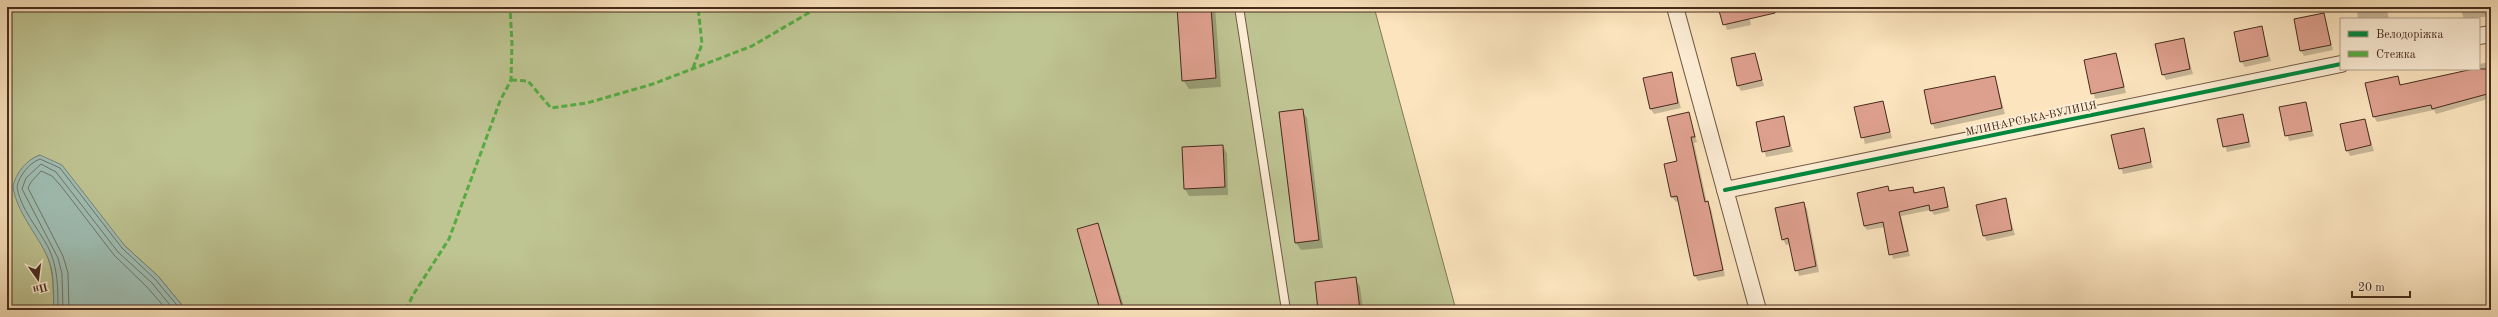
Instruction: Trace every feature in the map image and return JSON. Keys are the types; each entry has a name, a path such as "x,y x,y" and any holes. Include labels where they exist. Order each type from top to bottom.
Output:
{"street":[{"path":"1675,7 1758,310"},
{"path":"2480,36 2491,34"},
{"name":"МЛИНАРСЬКА ВУЛИЦЯ","path":"1725,190 2340,64"}],"lane":[{"path":"1238,7 1286,310"}],"green space":[{"path":"7,7 1374,7 1456,310 186,310 158,276 125,246 40,155 30,160 23,168 17,179 16,191 24,214 44,250 51,267 54,310 7,310"}],"water":[{"path":"40,155 62,165 125,246 158,276 186,310 54,310 53,277 50,264 44,249 18,205 13,186 14,181 22,168 30,160"}],"building":[{"path":"1177,7 1211,7 1216,78 1182,81"},
{"path":"1718,7 1774,7 1775,13 1723,25"},
{"path":"2324,13 2331,45 2300,51 2294,19"},
{"path":"2262,26 2268,56 2240,62 2234,32"},
{"path":"2184,38 2190,69 2162,75 2155,44"},
{"path":"1755,53 1762,80 1737,86 1731,58"},
{"path":"2116,53 2124,87 2091,94 2084,60"},
{"path":"2491,69 2491,93 2432,109 2431,105 2373,117 2365,83 2398,76 2400,85 2468,70"},
{"path":"1672,72 1678,103 1650,109 1643,78"},
{"path":"1995,76 2002,108 1931,124 1924,90"},
{"path":"1883,101 1890,132 1861,138 1854,107"},
{"path":"2306,102 2312,131 2285,136 2279,107"},
{"path":"1303,109 1319,240 1295,243 1279,112"},
{"path":"1689,112 1695,137 1691,137 1705,202 1708,201 1723,270 1694,276 1677,196 1671,197 1664,164 1677,161 1667,117"},
{"path":"2243,114 2249,142 2223,147 2217,119"},
{"path":"1784,116 1790,146 1762,152 1756,122"},
{"path":"2365,119 2371,145 2346,151 2340,124"},
{"path":"2144,128 2151,162 2119,169 2111,135"},
{"path":"1223,145 1225,187 1184,189 1182,147"},
{"path":"1888,186 1889,191 1913,187 1914,193 1944,187 1948,207 1930,211 1929,205 1899,212 1908,251 1889,255 1883,222 1864,226 1857,193"},
{"path":"2006,198 2012,230 1983,236 1976,205"},
{"path":"1804,202 1816,266 1795,271 1788,238 1782,240 1775,208"},
{"path":"1098,223 1123,310 1100,310 1077,229"},
{"path":"1356,277 1360,310 1318,310 1315,282"}],"marked path":[{"path":"406,310 413,295 449,239 500,101 511,80 512,44 510,7"},
{"path":"693,68 702,44 698,7"},
{"path":"511,80 528,81 551,108 587,103 653,84 752,46 812,11 815,7"}],"cycle path":[{"path":"1725,190 2340,64"}]}
